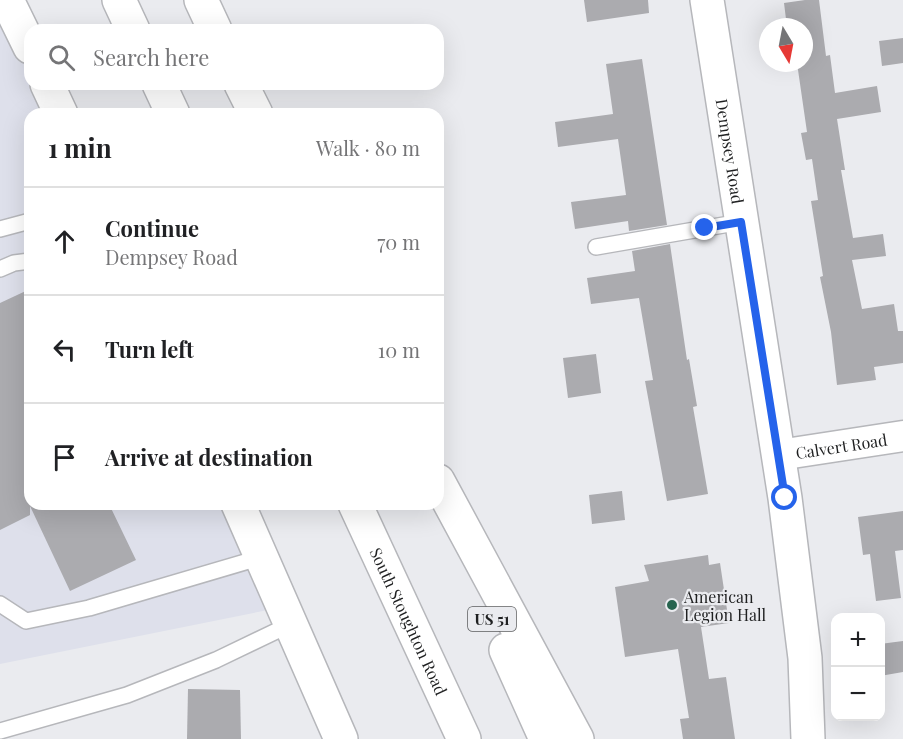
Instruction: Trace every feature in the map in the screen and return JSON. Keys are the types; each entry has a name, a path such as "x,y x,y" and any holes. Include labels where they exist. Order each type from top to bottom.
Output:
{"street":[{"path":"7,0 24,35"},
{"path":"119,0 130,24"},
{"path":"201,0 212,24"},
{"name":"Dempsey Road","path":"707,0 779,456 805,658 808,739"},
{"path":"50,90 58,108"},
{"path":"162,90 170,108"},
{"path":"244,90 252,108"},
{"name":"Calvert Road","path":"779,456 903,436"},
{"path":"444,492 577,739"},
{"path":"241,510 341,739"},
{"name":"South Stoughton Road","path":"358,510 464,739"},
{"name":"US 51","path":"443,510 546,739"},
{"name":"Dempsey Road","path":"805,658 831,739"}],"lane":[{"path":"596,247 741,222"},
{"path":"0,229 24,223"},
{"path":"0,269 24,262"},
{"path":"0,604 26,621 89,608 262,557"},
{"path":"0,731 127,695 216,660 291,624"}],"shaded area":[{"path":"0,0 24,38 24,90 50,90 58,108 24,108 24,510 241,510 283,607 0,664"}],"building":[{"path":"584,0 648,0 649,13 587,22"},
{"path":"819,0 826,56 830,55 835,93 877,86 881,112 837,119 845,170 841,170 853,238 883,234 886,256 852,260 862,309 894,304 898,331 903,331 903,363 874,367 876,380 837,385 811,201 818,200 812,159 806,160 801,133 807,132 798,72 813,72 813,18 786,18 784,3"},
{"path":"903,38 903,63 882,66 879,41"},
{"path":"642,59 667,225 629,231 628,221 575,229 571,202 626,195 618,139 558,147 555,122 613,114 606,64"},
{"path":"670,244 687,360 689,359 697,406 693,407 708,494 667,501 645,381 653,380 639,298 591,304 587,278 635,271 632,251"},
{"path":"24,292 24,510 30,510 30,515 0,530 0,303"},
{"path":"596,354 601,393 568,398 563,358"},
{"path":"622,491 625,520 592,524 589,495"},
{"path":"32,510 112,510 136,560 70,591"},
{"path":"903,511 903,550 895,551 901,598 876,601 870,554 863,555 858,517"},
{"name":"American Legion Hall","path":"708,555 709,565 720,563 729,623 701,627 709,679 726,677 735,739 683,739 680,719 689,718 678,649 625,657 615,587 649,581 644,565"},
{"path":"903,641 903,672 885,675 885,643"},
{"path":"188,689 240,690 241,739 187,739"}],"place":[{"name":"American Legion Hall","path":"672,605"}],"route":[{"path":"705,228 741,222 785,498"}]}
